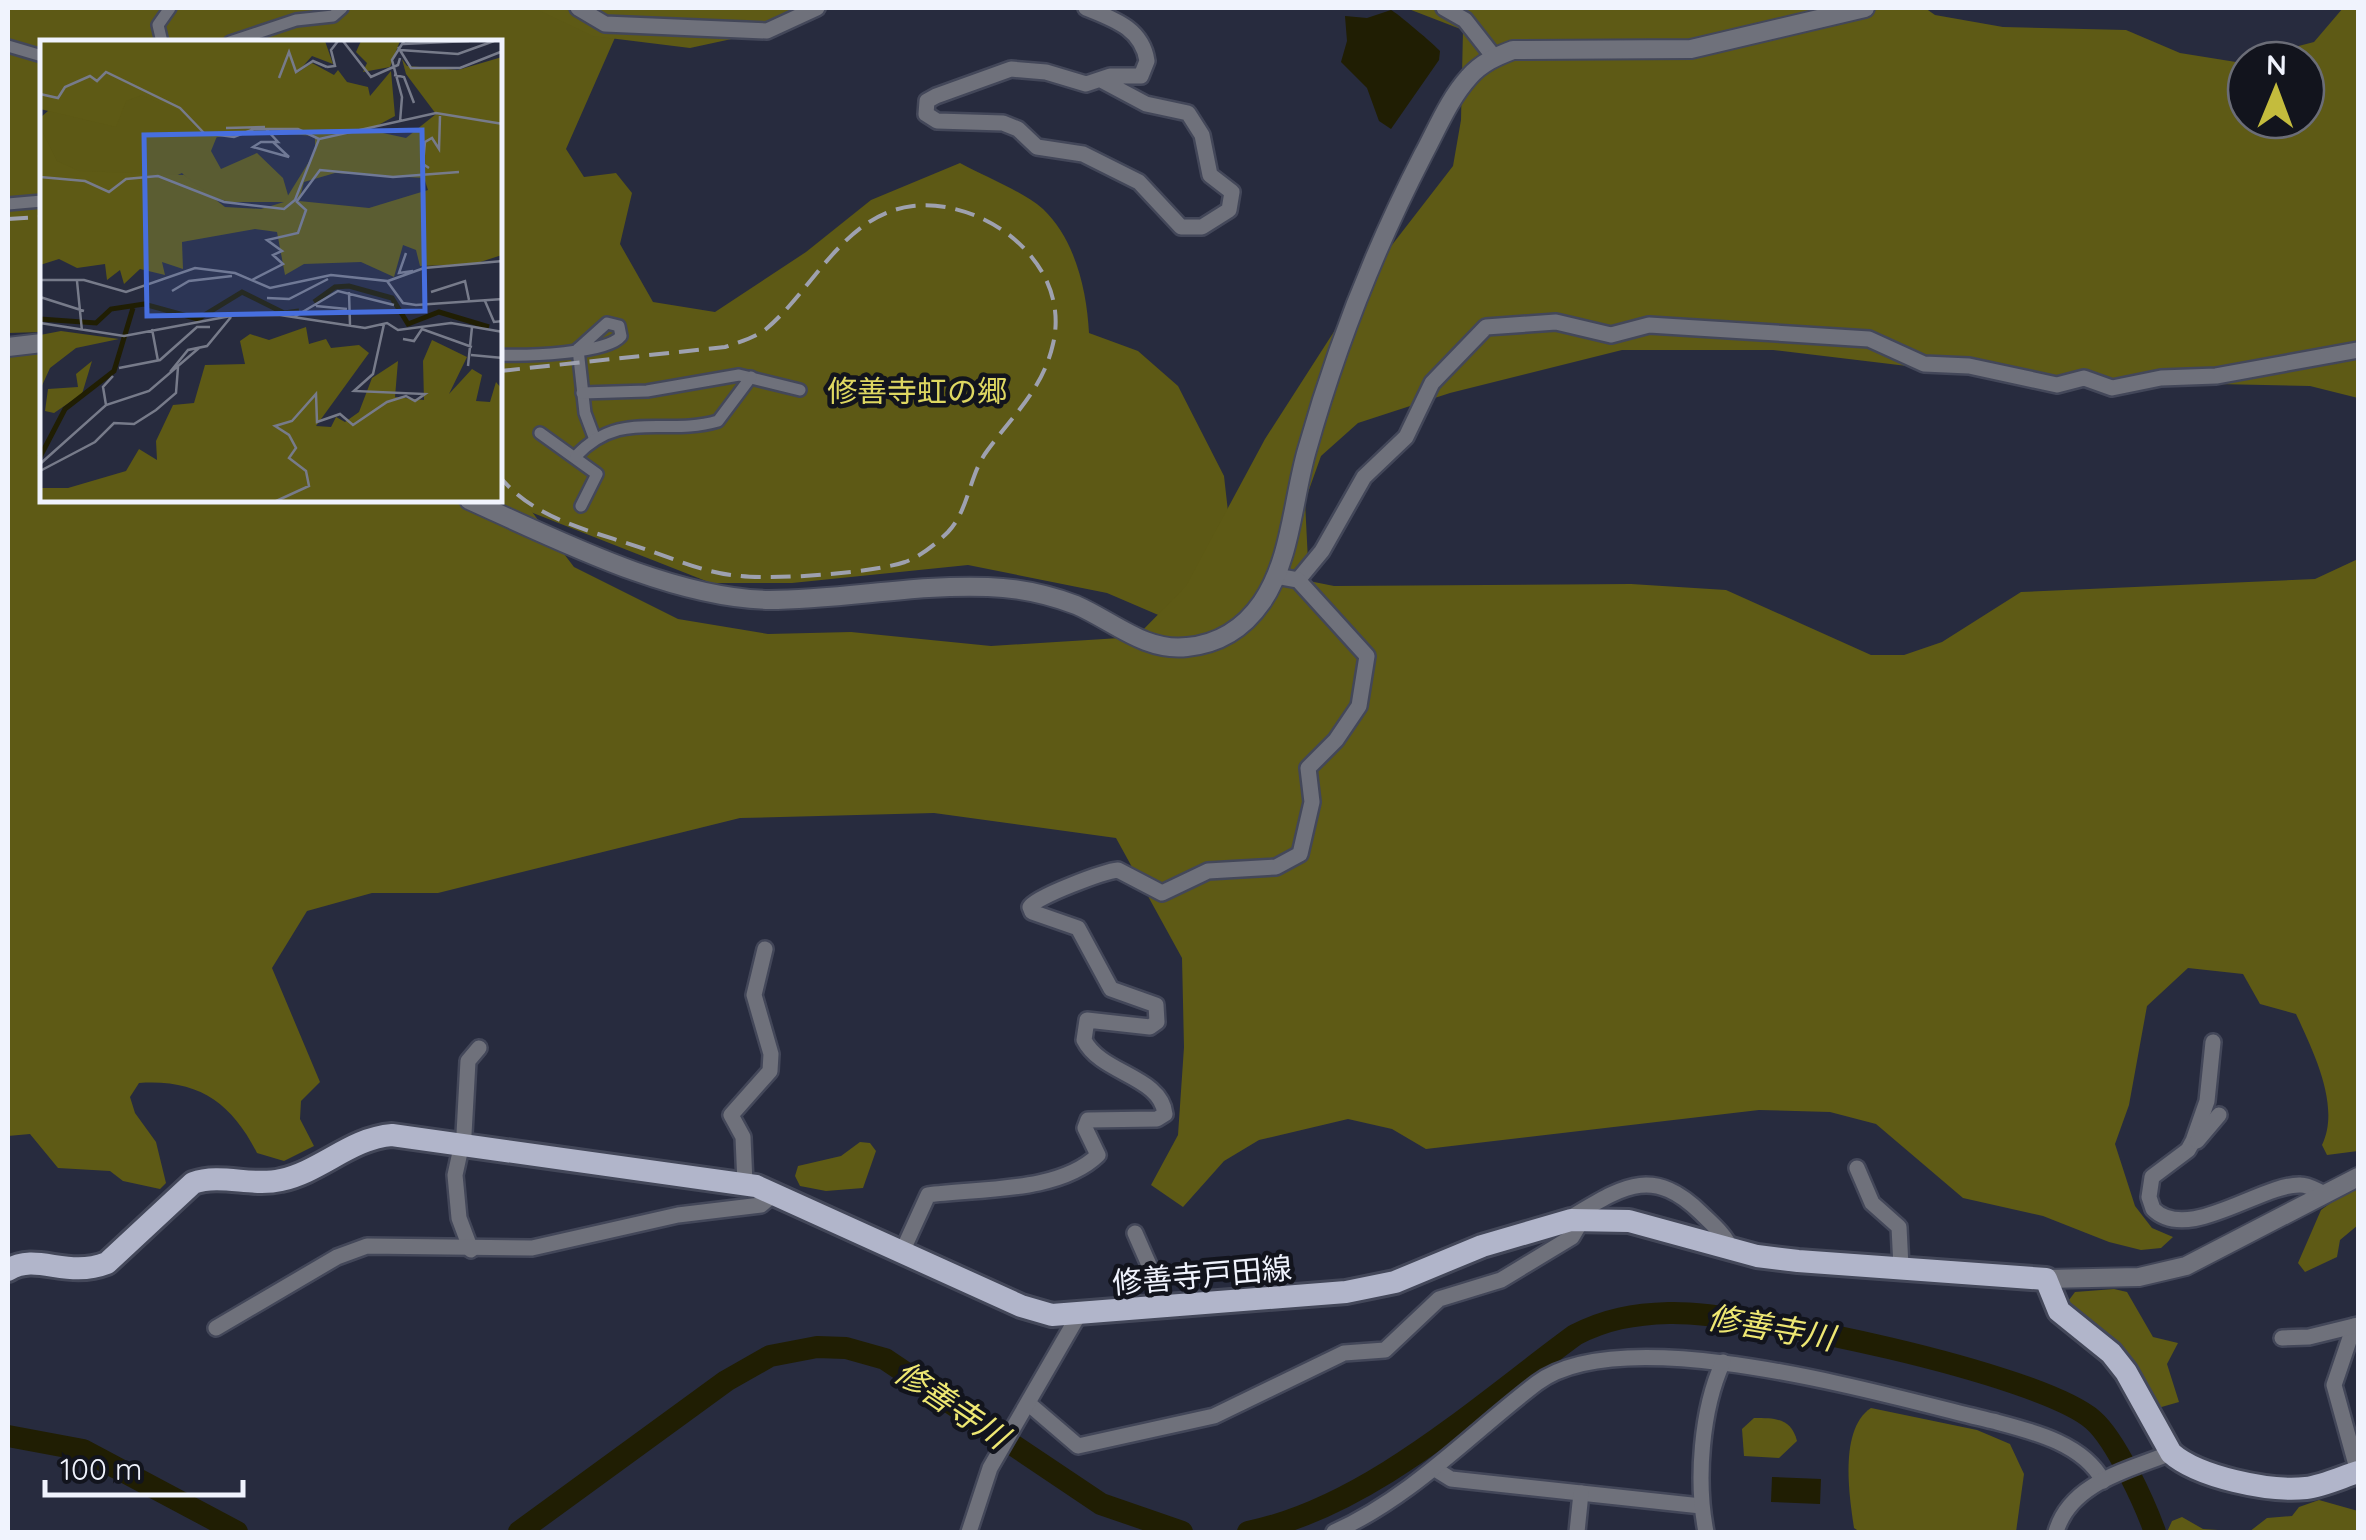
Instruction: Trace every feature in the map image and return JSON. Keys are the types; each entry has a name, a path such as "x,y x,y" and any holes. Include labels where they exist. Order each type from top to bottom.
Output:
{"main road":[{"name":"修善寺戸田線","path":"8,1270 17,1264 41,1264 79,1271 107,1263 182,1190 206,1178 253,1184 284,1180 380,1136 746,1184 774,1193 1036,1312 1078,1316 1346,1292 1395,1282 1482,1246 1574,1220 1629,1221 1798,1262 2046,1279"},
{"path":"2046,1279 2059,1311 2111,1353 2126,1372 2166,1455 2199,1471 2290,1488 2308,1488 2358,1472"}],"street":[{"path":"162,40 158,25 170,8"},
{"path":"236,40 296,20 333,16 342,8"},
{"path":"578,8 605,24 766,31 817,8"},
{"path":"1086,8 1127,26 1146,54 1141,76 1102,80 1074,83 1046,72 999,71 927,101 926,114 936,120 1003,123 1018,129 1037,147 1083,154 1134,178 1181,227 1202,227 1229,210 1232,192 1210,176 1194,120 1180,109 1146,104 1102,80"},
{"path":"1444,8 1466,20 1494,57"},
{"path":"474,502 561,541 670,582 727,596 769,600 951,586 1025,588 1077,606 1147,643 1171,647 1222,639 1262,602 1276,576 1334,356 1373,257 1446,112 1468,77 1494,57 1529,48 1628,52 1690,49 1865,8"},
{"path":"8,46 40,55"},
{"path":"8,204 40,201"},
{"path":"1298,580 1322,551 1364,477 1406,437 1432,383 1486,326 1556,322 1611,335 1649,325 1869,339 1924,364 1980,368 2056,385 2084,378 2112,388 2162,378 2216,376 2358,350"},
{"path":"8,348 40,344"},
{"path":"502,356 578,349 582,393 594,437"},
{"path":"582,393 647,391 729,376 800,390"},
{"path":"576,456 594,437 632,426 668,423 686,428 718,421 751,378"},
{"path":"540,433 596,474 581,506"},
{"path":"902,1252 928,1195 1038,1182 1067,1174 1098,1155 1085,1128 1088,1120 1157,1119 1164,1114 1163,1103 1154,1090 1100,1063 1084,1040 1087,1020 1150,1028 1157,1022 1156,1005 1111,988 1078,928 1032,912 1030,907 1044,894 1091,882 1110,871 1162,892 1208,871 1276,866 1300,854 1312,802 1308,768 1336,740 1358,706 1366,686 1367,656 1298,580 1276,576"},
{"path":"746,1184 742,1137 730,1115 770,1070 771,1054 754,995 765,949"},
{"path":"2190,1146 2207,1101 2213,1042"},
{"path":"471,1250 456,1197 468,1061 479,1048"},
{"path":"2219,1115 2152,1178 2149,1197 2161,1217 2196,1218 2299,1184 2323,1193"},
{"path":"1857,1168 1872,1203 1899,1227 1901,1267"},
{"path":"2046,1279 2139,1277 2186,1266 2358,1177"},
{"path":"1025,1411 1078,1446 1214,1416 1344,1354 1385,1350 1439,1299 1501,1280 1572,1237 1574,1220 1639,1183 1656,1183 1696,1208 1732,1249"},
{"path":"216,1328 337,1257 367,1246 471,1250 550,1246 658,1219 762,1205 774,1193"},
{"path":"1135,1233 1168,1308"},
{"path":"968,1532 990,1468 1078,1316"},
{"path":"2282,1338 2308,1337 2356,1325"},
{"path":"2356,1325 2334,1385 2358,1472"},
{"path":"1334,1532 1435,1469 1540,1381 1564,1370 1628,1356 1723,1362 2033,1432 2077,1452 2106,1480"},
{"path":"1706,1532 1700,1506 1710,1389 1723,1362"},
{"path":"2056,1532 2072,1502 2106,1480 2166,1455"},
{"path":"1435,1469 1451,1480 1700,1506"},
{"path":"1577,1532 1582,1493"}],"green space":[{"name":"修善寺虹の郷","path":"8,8 628,8 566,149 584,177 616,173 632,193 620,244 653,302 715,312 806,252 871,200 960,163 1043,209 1063,235 1077,266 1089,333 1138,351 1178,386 1224,476 1237,591 1184,626 1107,593 968,565 792,583 711,583 502,501 502,40 40,40 40,332 8,333"},
{"path":"1871,1408 1977,1430 2010,1444 2024,1474 2016,1532 1860,1532 1854,1528 1850,1446 1861,1418"},
{"path":"1754,1418 1786,1424 1797,1441 1779,1458 1744,1456 1742,1429"}],"shaded area":[{"path":"534,8 824,8 769,31 690,48 593,36"},
{"path":"1406,8 1925,8 1935,15 2003,27 2126,30 2180,53 2226,60 2226,140 2326,140 2326,40 2316,40 2343,8 2358,8 2358,398 2310,386 2121,382 1907,366 1773,350 1622,350 1450,393 1358,423 1321,456 1305,501 1309,581 1334,586 1631,584 1726,590 1871,655 1904,655 1942,642 2021,592 2315,579 2358,559 2358,1151 2327,1155 2322,1145 2327,1130 2327,1096 2317,1061 2296,1014 2260,1004 2243,974 2188,968 2147,1006 2129,1105 2115,1144 2135,1206 2152,1228 2173,1237 2161,1248 2141,1250 2109,1242 2043,1216 1963,1198 1876,1124 1830,1112 1759,1110 1426,1149 1392,1129 1348,1119 1259,1140 1224,1161 1183,1207 1151,1185 1178,1135 1184,1047 1182,958 1116,838 934,813 740,818 438,893 372,893 307,911 272,968 320,1082 301,1101 300,1119 314,1146 284,1161 257,1153 236,1120 210,1097 179,1085 160,1083 139,1083 130,1097 135,1113 156,1142 166,1183 160,1189 123,1181 110,1171 58,1168 30,1134 8,1136 8,344 40,344 40,502 502,502 502,473 574,567 678,619 768,634 851,632 991,646 1136,637 1186,586 1265,439 1378,263 1453,166 1461,120 1463,30"},
{"path":"1391,10 1440,51 1439,60 1391,129 1379,121 1367,88 1341,62 1347,41 1345,16 1367,18"},
{"path":"860,1142 870,1143 876,1151 863,1188 826,1191 800,1186 795,1176 798,1166 841,1156"},
{"path":"2358,1183 2358,1225 2340,1240 2337,1257 2305,1272 2298,1263 2321,1210"},
{"path":"2075,1292 2127,1292 2153,1337 2178,1343 2167,1364 2179,1402 2158,1408 2121,1348 2104,1330 2075,1310 2069,1300"},
{"path":"1772,1477 1821,1479 1820,1504 1771,1502"},
{"path":"2319,1500 2358,1511 2358,1532 2249,1532 2267,1518 2292,1516 2299,1507"},
{"path":"2182,1517 2203,1529 2249,1532 2167,1532 2172,1521"}],"waterway":[{"name":"修善寺川","path":"1248,1532 1292,1520 1378,1478 1575,1335 1620,1318 1669,1313 1760,1322 1889,1348 2015,1383 2062,1402 2102,1429 2137,1490 2155,1532"},
{"name":"修善寺川","path":"519,1532 726,1381 770,1356 817,1347 846,1348 885,1359 1101,1504 1182,1532"},
{"name":"修善寺川","path":"8,1436 83,1450 237,1532"}],"railway":[{"path":"502,371 725,347 756,335 783,313 849,238 889,212 913,206 941,206 968,213 1018,242 1036,263 1049,288 1055,315 1053,344 1042,375 981,460 955,523 933,545 905,562 799,576 718,573 551,516 515,493 502,479"},
{"path":"8,219 40,217"}]}
